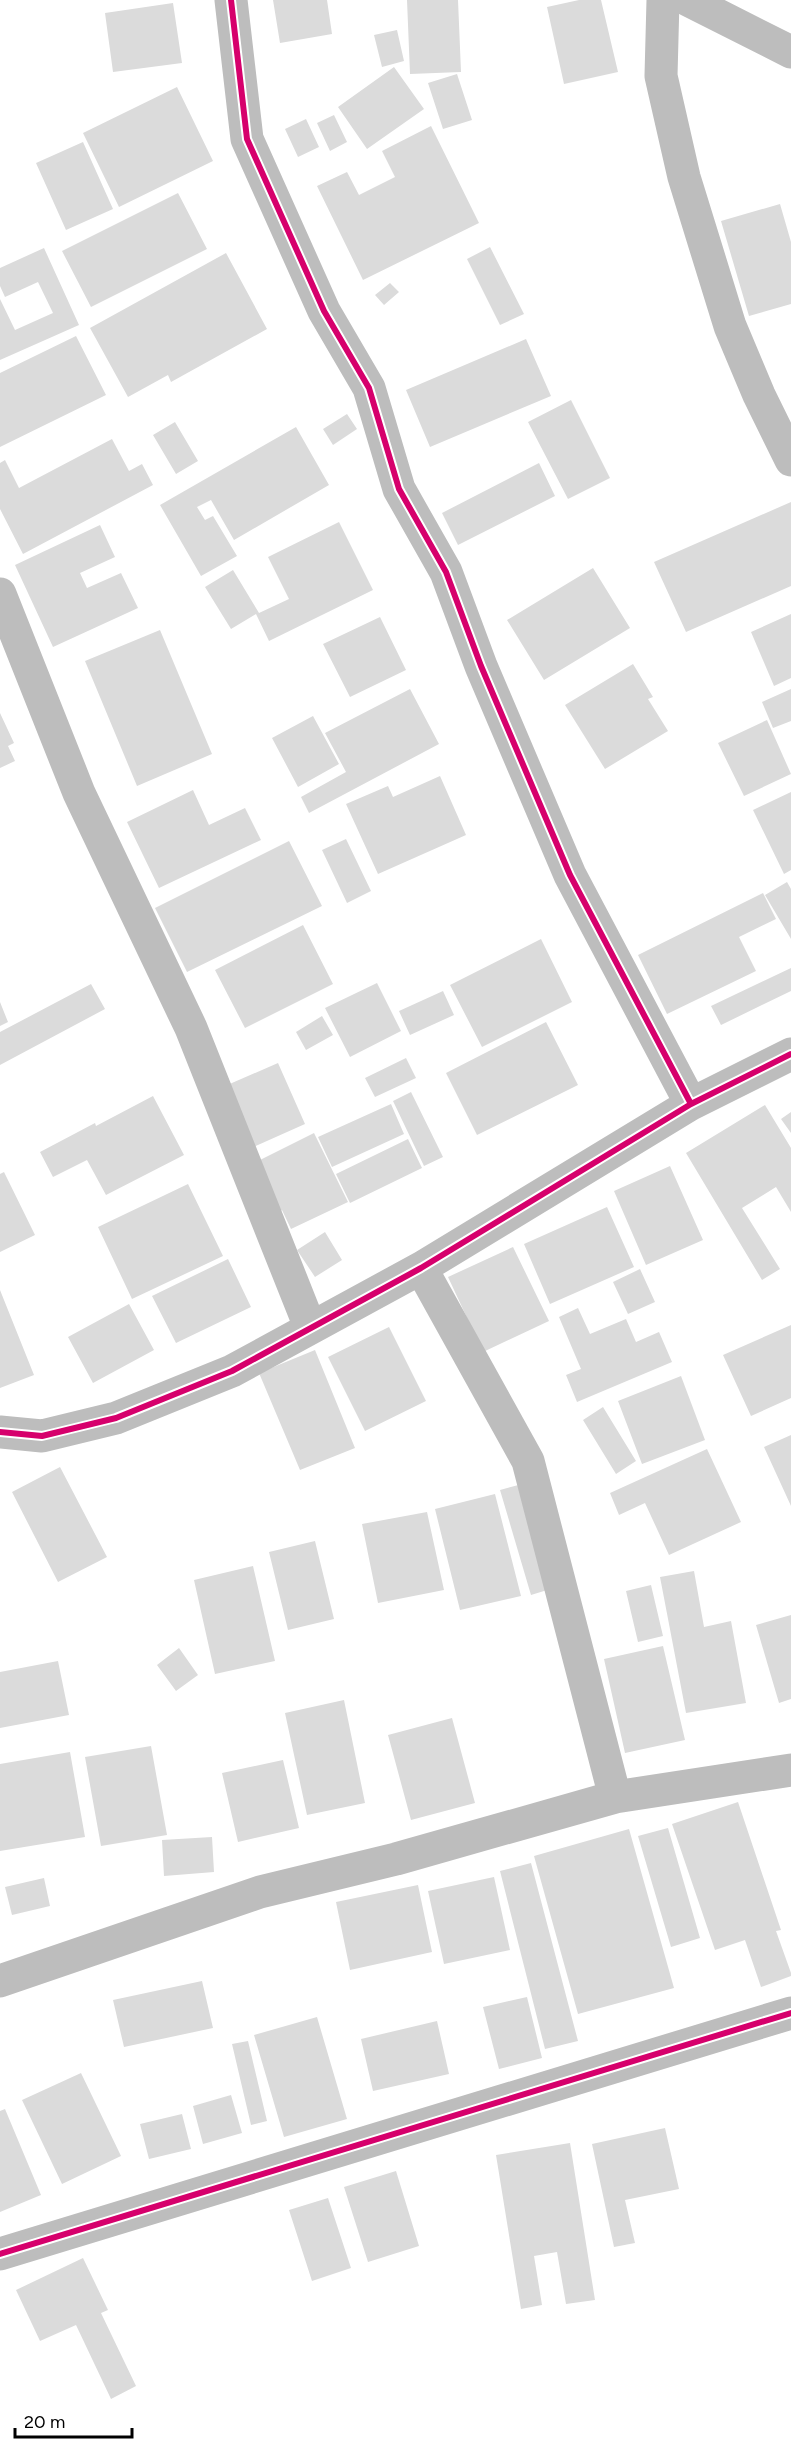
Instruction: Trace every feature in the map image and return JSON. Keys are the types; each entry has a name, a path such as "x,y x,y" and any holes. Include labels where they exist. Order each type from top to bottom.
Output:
{"street":[{"path":"231,0 247,139 324,310 369,388 399,489 446,572 481,666 570,875 691,1104"},
{"path":"663,0 661,76 684,177 730,326 791,460"},
{"path":"688,0 787,41"},
{"path":"0,594 79,793 191,1028 310,1327"},
{"path":"0,1432 42,1436 116,1418 232,1371 421,1268 691,1104 791,1054"},
{"path":"421,1268 528,1461 615,1797"},
{"path":"0,1981 260,1892 396,1859 615,1797 791,1770"},
{"path":"0,2254 791,2013"}],"building":[{"path":"273,0 327,0 332,34 280,43"},
{"path":"407,0 458,0 461,72 410,74"},
{"path":"579,0 601,0 618,72 564,84 547,7"},
{"path":"173,3 182,63 113,72 105,13"},
{"path":"397,30 404,61 382,67 374,35"},
{"path":"394,67 424,109 367,149 338,107"},
{"path":"457,74 472,120 443,129 428,83"},
{"path":"177,87 213,161 119,207 83,133"},
{"path":"334,115 347,142 330,151 317,123"},
{"path":"306,119 319,147 298,157 285,129"},
{"path":"431,126 479,223 363,280 317,186 347,172 359,195 395,177 382,151"},
{"path":"83,142 113,209 66,230 36,163"},
{"path":"178,193 207,249 91,307 62,251"},
{"path":"780,204 791,242 791,304 749,316 721,221"},
{"path":"490,247 524,314 500,325 467,259"},
{"path":"44,248 79,325 0,360 0,299 15,330 53,313 38,282 5,297 0,286 0,268"},
{"path":"226,253 267,329 171,382 168,375 128,397 90,328"},
{"path":"390,283 399,292 384,305 375,295"},
{"path":"76,336 106,395 0,447 0,373"},
{"path":"526,339 551,396 430,447 406,390"},
{"path":"571,400 610,478 568,499 528,422"},
{"path":"347,414 357,429 333,445 323,429"},
{"path":"175,422 198,461 176,474 153,435"},
{"path":"296,427 329,485 234,540 211,500 197,507 205,520 213,516 237,556 201,576 160,505"},
{"path":"112,439 129,471 142,464 153,485 23,554 0,509 0,463 5,460 19,488"},
{"path":"539,463 555,496 458,545 442,513"},
{"path":"791,502 791,586 686,632 654,562"},
{"path":"339,522 373,590 269,641 256,614 231,629 205,587 233,570 259,613 289,599 268,557"},
{"path":"100,525 115,557 80,573 87,588 121,573 138,608 53,647 15,565"},
{"path":"593,568 630,628 544,680 507,620"},
{"path":"791,614 791,678 774,686 751,632"},
{"path":"380,617 406,670 350,697 323,644"},
{"path":"160,630 212,754 137,786 85,661"},
{"path":"633,664 653,697 648,699 668,731 605,769 565,705"},
{"path":"410,689 439,744 309,813 301,797 346,772 325,733"},
{"path":"791,689 791,721 773,728 762,702"},
{"path":"0,713 14,743 8,746 15,761 0,768"},
{"path":"313,716 339,764 298,787 272,738"},
{"path":"767,720 791,774 744,796 718,743"},
{"path":"440,776 466,835 378,874 346,804 388,786 393,797"},
{"path":"193,790 209,825 245,808 261,840 159,888 127,822"},
{"path":"791,792 791,870 784,874 753,810"},
{"path":"346,839 371,891 347,903 322,850"},
{"path":"289,841 322,906 187,972 155,908"},
{"path":"787,882 791,889 791,939 765,895"},
{"path":"763,893 776,919 739,937 756,971 667,1014 638,955"},
{"path":"303,925 333,984 245,1028 215,970"},
{"path":"541,939 572,1002 482,1047 450,985"},
{"path":"791,968 791,991 721,1025 711,1006"},
{"path":"377,983 401,1031 350,1057 325,1008"},
{"path":"91,984 105,1009 0,1065 0,1032"},
{"path":"443,991 454,1015 410,1035 399,1011"},
{"path":"0,1002 8,1022 0,1026"},
{"path":"322,1016 333,1035 306,1050 296,1032"},
{"path":"546,1022 578,1085 477,1135 446,1073"},
{"path":"406,1058 416,1078 375,1097 365,1078"},
{"path":"278,1063 305,1124 251,1148 225,1086"},
{"path":"411,1092 443,1157 424,1166 393,1101"},
{"path":"153,1096 184,1155 106,1195 87,1160 53,1177 40,1152"},
{"path":"391,1104 404,1134 332,1167 318,1137"},
{"path":"765,1105 791,1148 791,1212 776,1187 742,1208 780,1269 762,1280 686,1153"},
{"path":"791,1112 791,1133 781,1119"},
{"path":"314,1133 348,1202 291,1229 282,1210 279,1212 258,1161"},
{"path":"408,1139 422,1168 350,1203 336,1174"},
{"path":"670,1166 703,1240 646,1265 614,1191"},
{"path":"4,1172 35,1235 0,1252 0,1174"},
{"path":"188,1184 223,1256 132,1299 98,1227"},
{"path":"607,1207 634,1267 550,1304 524,1244"},
{"path":"325,1232 342,1260 315,1277 297,1250"},
{"path":"513,1247 549,1321 483,1352 448,1277"},
{"path":"228,1259 251,1307 176,1343 152,1296"},
{"path":"640,1269 655,1302 628,1314 613,1282"},
{"path":"0,1290 34,1375 0,1388"},
{"path":"129,1304 154,1350 93,1383 68,1337"},
{"path":"578,1308 590,1334 626,1319 636,1342 659,1332 672,1362 577,1402 566,1375 581,1369 559,1317"},
{"path":"791,1325 791,1398 751,1416 723,1355"},
{"path":"389,1327 426,1401 365,1431 328,1357"},
{"path":"315,1350 355,1448 300,1470 259,1373"},
{"path":"681,1376 705,1440 642,1464 618,1401"},
{"path":"603,1407 636,1461 616,1474 583,1420"},
{"path":"791,1435 791,1506 764,1447"},
{"path":"707,1449 741,1522 669,1555 645,1503 619,1515 610,1493"},
{"path":"60,1467 107,1557 58,1582 12,1492"},
{"path":"526,1483 557,1587 531,1595 500,1490"},
{"path":"495,1494 521,1596 460,1610 435,1509"},
{"path":"427,1512 444,1590 378,1603 362,1524"},
{"path":"315,1541 334,1619 288,1630 269,1552"},
{"path":"253,1566 275,1661 215,1674 194,1580"},
{"path":"694,1571 704,1627 731,1621 746,1703 686,1713 660,1577"},
{"path":"651,1585 663,1636 638,1642 626,1591"},
{"path":"791,1615 791,1699 779,1703 756,1625"},
{"path":"663,1646 685,1740 625,1753 604,1659"},
{"path":"179,1648 198,1675 176,1691 157,1665"},
{"path":"58,1661 69,1715 0,1728 0,1672"},
{"path":"344,1700 365,1803 307,1815 285,1713"},
{"path":"452,1718 475,1803 411,1820 388,1735"},
{"path":"151,1746 167,1835 101,1846 85,1757"},
{"path":"70,1752 85,1837 0,1851 0,1764"},
{"path":"283,1760 299,1828 238,1842 222,1773"},
{"path":"738,1802 781,1930 776,1931 791,1973 791,1976 761,1987 745,1940 715,1950 672,1824"},
{"path":"668,1828 700,1938 671,1947 638,1836"},
{"path":"629,1829 674,1988 578,2014 534,1856"},
{"path":"212,1837 214,1872 164,1876 162,1840"},
{"path":"531,1863 578,2041 545,2049 500,1871"},
{"path":"494,1877 510,1950 444,1964 428,1891"},
{"path":"44,1878 50,1906 12,1915 5,1887"},
{"path":"418,1885 432,1952 350,1970 336,1902"},
{"path":"202,1981 213,2028 124,2047 113,2000"},
{"path":"527,1997 542,2058 499,2069 483,2007"},
{"path":"317,2017 347,2119 284,2137 254,2035"},
{"path":"437,2021 449,2074 373,2091 361,2039"},
{"path":"248,2041 267,2121 251,2125 232,2044"},
{"path":"81,2073 121,2156 62,2184 22,2100"},
{"path":"231,2095 242,2133 203,2144 193,2106"},
{"path":"5,2109 41,2195 0,2212 0,2111"},
{"path":"182,2114 191,2149 149,2159 140,2124"},
{"path":"665,2128 679,2189 625,2200 635,2243 614,2247 592,2144"},
{"path":"570,2143 595,2300 566,2304 557,2252 534,2256 542,2305 521,2309 496,2155"},
{"path":"396,2171 419,2246 368,2262 344,2187"},
{"path":"328,2198 351,2268 312,2281 289,2210"},
{"path":"83,2258 108,2310 101,2313 136,2386 111,2399 76,2325 40,2341 16,2290"}],"cycle path":[{"path":"231,0 247,139 324,311 369,388 399,489 446,572 481,666 570,875 691,1104"},
{"path":"0,1432 42,1436 116,1418 232,1371 421,1268 691,1104 791,1054"},
{"path":"0,2254 791,2013"}]}
